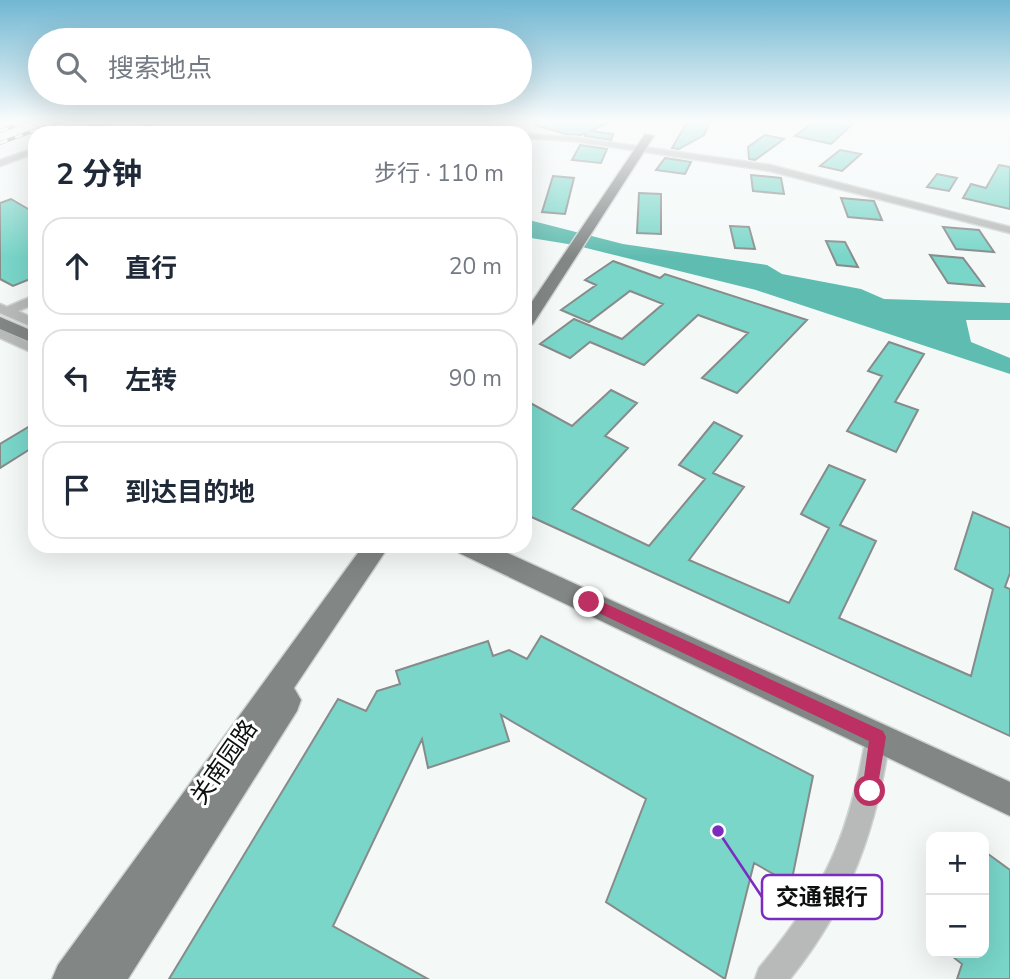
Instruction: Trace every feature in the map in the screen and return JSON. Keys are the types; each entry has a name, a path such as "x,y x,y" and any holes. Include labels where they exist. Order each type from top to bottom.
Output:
{"main road":[{"path":"532,313 628,167"},
{"path":"2,315 28,329"},
{"path":"2,315 28,334"},
{"name":"关南园路","path":"72,979 372,553"},
{"name":"关南园路","path":"105,979 380,553"},
{"path":"483,553 1010,799"}],"street":[{"path":"761,167 1010,230"},
{"path":"2,315 28,302"},
{"path":"2,315 28,322"},
{"path":"0,333 28,347"},
{"path":"770,979 795,950 842,875 859,835 878,737"}],"shaded area":[{"path":"532,221 623,244 767,265 782,274 861,289 884,299 1010,303 1010,320 966,320 971,342 1010,358 1010,374 756,290 574,245 532,238"}],"building":[{"path":"658,167 689,167 685,174 656,170"},
{"path":"823,167 847,167 842,171"},
{"path":"998,167 1010,167 1010,209 963,198 971,184 986,188"},
{"path":"937,174 957,178 949,191 927,187"},
{"path":"751,175 781,178 784,194 753,191"},
{"path":"553,176 574,178 565,214 542,212"},
{"path":"639,193 661,194 661,234 637,233"},
{"path":"841,198 874,201 882,220 848,217"},
{"path":"11,199 28,209 28,280 13,286 0,279 0,203"},
{"path":"730,226 749,227 755,249 735,248"},
{"path":"943,227 979,230 994,252 956,249"},
{"path":"826,241 845,242 858,267 837,265"},
{"path":"930,255 963,258 984,286 948,283"},
{"path":"613,261 660,278 665,274 807,320 737,393 702,378 748,333 698,315 644,365 590,342 570,358 540,344 574,319 622,339 663,304 630,291 589,322 561,310 596,285 585,280"},
{"path":"889,342 924,354 895,402 918,410 896,452 847,431 882,376 868,371"},
{"path":"611,390 637,403 605,436 628,448 572,509 649,546 705,479 679,465 714,422 742,436 713,473 744,487 689,560 789,603 829,528 801,514 829,465 865,480 840,525 876,541 839,618 971,676 993,589 955,569 973,512 1010,528 1010,573 1005,587 1010,589 1010,736 532,517 532,404 572,426"},
{"path":"28,427 28,450 0,468 0,444"},
{"path":"541,636 813,776 791,884 754,863 725,979 606,902 646,799 501,715 509,741 428,768 422,739 333,926 428,979 169,979 338,699 366,711 377,691 400,684 396,671 488,641 493,656 509,650 527,659"},
{"path":"989,855 1010,870 1010,979 957,979 962,964 954,958 989,958"}],"place":[{"name":"交通银行","path":"718,831"}],"route":[{"path":"589,602 878,737 870,791"}]}
